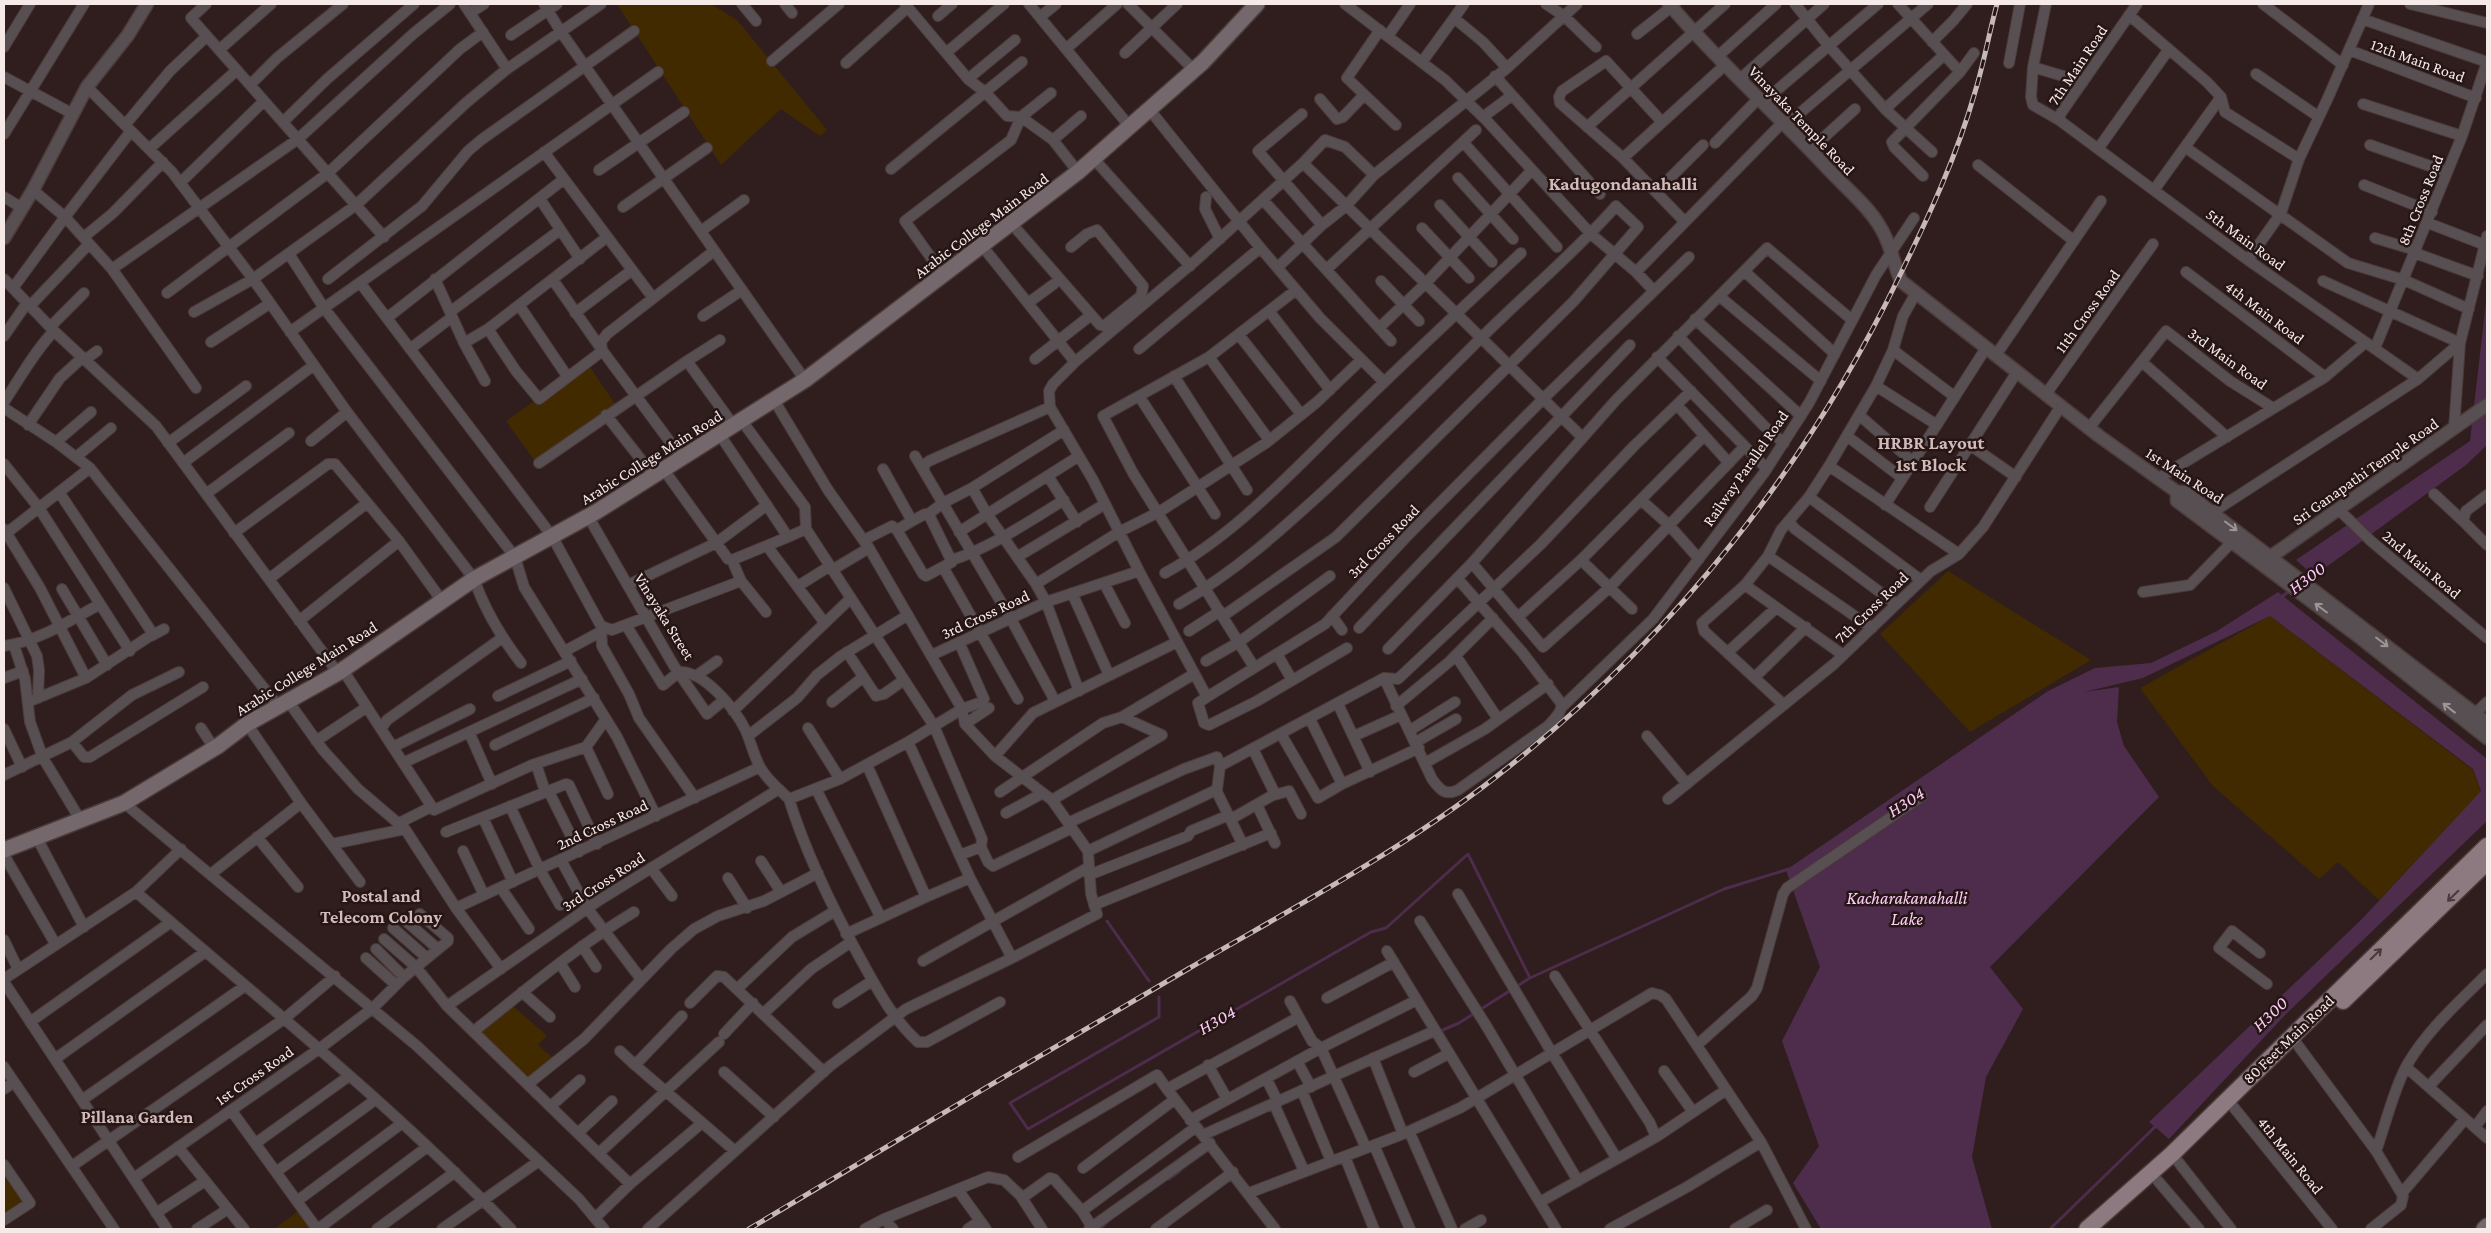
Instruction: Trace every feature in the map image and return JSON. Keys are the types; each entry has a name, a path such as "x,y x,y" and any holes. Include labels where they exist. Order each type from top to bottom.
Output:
{"main road":[{"name":"Arabic College Main Road","path":"4,850 124,803 214,748 247,724 340,671 474,580 588,516 738,424 805,380 983,247 1094,159 1194,70 1257,4"},
{"name":"80 Feet Main Road","path":"2102,1229 2158,1181 2175,1159 2230,1102 2487,846"},
{"name":"80 Feet Main Road","path":"2294,1040 2387,960 2487,862"},
{"name":"80 Feet Main Road","path":"2087,1229 2175,1159"},
{"path":"2484,1229 2487,1226"}],"street":[{"path":"4,47 30,4"},
{"path":"4,134 84,4"},
{"path":"4,238 33,190 88,87 128,35 147,4"},
{"path":"206,4 191,18 384,237"},
{"path":"219,50 271,4"},
{"path":"250,85 277,58 343,4"},
{"path":"283,122 327,79 414,4"},
{"path":"112,269 298,139 413,34 450,4"},
{"path":"484,4 467,8 507,68"},
{"path":"510,35 546,7 558,4"},
{"path":"194,312 253,279 356,204 507,68 601,4"},
{"path":"742,4 756,21"},
{"path":"785,4 792,13"},
{"path":"772,61 839,4"},
{"path":"938,16 952,4"},
{"path":"946,52 1004,4"},
{"path":"1029,4 1130,127"},
{"path":"1040,17 1056,4"},
{"path":"1066,49 1117,4"},
{"path":"1128,4 1194,70"},
{"path":"1125,53 1177,4"},
{"path":"1345,4 1422,62 1466,99 1591,234 1636,272 1654,291"},
{"path":"1396,124 1347,78 1410,4"},
{"path":"1422,62 1464,4"},
{"path":"1546,4 1564,16 1596,47"},
{"path":"1278,267 1322,225 1346,206 1374,175 1466,99 1507,68 1577,4"},
{"path":"1587,127 1725,4"},
{"path":"1623,158 1662,122 1776,4"},
{"path":"1795,4 1828,45 1885,109 1932,152"},
{"path":"1740,80 1824,4"},
{"path":"1715,143 1761,100 1878,4"},
{"path":"1898,4 1910,20 1960,72"},
{"path":"1636,272 1785,123 1928,4"},
{"path":"1932,42 1967,4"},
{"path":"2009,63 2020,4"},
{"path":"2046,4 2033,67 2082,82"},
{"name":"7th Main Road","path":"2060,120 2061,113 2137,4"},
{"path":"2263,4 2343,65"},
{"path":"2410,4 2487,23"},
{"path":"846,63 906,5 968,79 986,93 1007,116 1021,117 1053,140 1078,172"},
{"path":"1637,34 1672,5"},
{"name":"Vinayaka Temple Road","path":"1672,5 1694,33 1785,123 1879,223 1893,250 1894,267"},
{"path":"2248,260 2281,213 2299,159 2343,65 2366,5"},
{"path":"546,7 561,32 805,380"},
{"path":"2129,15 2207,82 2221,98 2225,112 2299,159"},
{"path":"1454,18 1483,42 1507,68"},
{"path":"2362,19 2487,62"},
{"path":"328,279 422,206 468,151 481,140 634,31"},
{"path":"167,293 227,246 328,173 460,49 483,32"},
{"path":"13,288 170,72 207,36"},
{"path":"968,79 1015,40"},
{"path":"2098,149 2169,49"},
{"name":"12th Main Road","path":"2349,50 2476,98"},
{"path":"1923,176 1892,145 1892,140 1960,72 1974,54"},
{"path":"1885,109 1944,55"},
{"path":"1662,122 1631,86 1606,61 1562,91 1559,97 1560,103 1623,158 1685,222"},
{"path":"891,169 1022,62"},
{"name":"8th Cross Road","path":"2375,348 2428,223 2476,98 2487,62"},
{"name":"5th Main Road","path":"2033,67 2031,97 2033,106 2060,120 2248,260 2418,379"},
{"path":"150,149 237,70"},
{"path":"290,332 361,284 658,72"},
{"path":"2256,74 2320,117"},
{"path":"1495,76 1600,194"},
{"path":"4,77 73,114"},
{"path":"88,87 163,162 253,279 347,412 474,580 482,602 502,638 521,663"},
{"path":"944,276 905,221 1011,140 1021,117 1051,93"},
{"path":"1320,99 1337,119 1343,117 1364,94"},
{"path":"1483,117 1511,96"},
{"path":"2154,190 2221,98"},
{"path":"180,183 264,101"},
{"path":"2363,104 2462,136"},
{"path":"1149,110 1296,290 1384,382"},
{"path":"1810,150 1855,110"},
{"path":"599,170 640,144 684,112"},
{"path":"1302,114 1258,151 1322,225"},
{"path":"1053,140 1081,116"},
{"path":"1328,268 1476,130"},
{"path":"1347,648 1231,715 1208,725 1204,723 1198,703 1206,697 1105,504 1050,407 1049,391 1053,384 1076,362 1190,266 1283,182 1325,140 1345,147 1374,175"},
{"path":"1463,142 1557,247"},
{"path":"1656,192 1702,145"},
{"path":"2370,145 2447,172"},
{"path":"2184,147 2281,213 2348,263 2404,280 2469,309"},
{"path":"623,207 707,148"},
{"path":"544,152 653,298"},
{"path":"1094,159 1190,266"},
{"path":"4,336 29,304 87,240 163,162"},
{"path":"1303,163 1424,284 1544,398 1582,437"},
{"path":"1978,165 2074,241"},
{"path":"1378,328 1424,284 1532,170"},
{"path":"1458,178 1513,239"},
{"path":"387,318 564,180"},
{"path":"2364,185 2432,212"},
{"path":"33,190 65,217 112,269 196,388"},
{"path":"4,196 22,208"},
{"path":"1206,197 1205,209 1220,239"},
{"path":"540,199 580,259"},
{"path":"701,232 744,200"},
{"path":"1263,200 1328,268 1391,341"},
{"path":"1885,504 1955,397 2074,241 2100,200"},
{"path":"1440,205 1492,262"},
{"path":"1179,604 1206,589 1292,522 1372,447 1480,338 1591,234 1616,206 1638,227 1574,301 1336,537 1222,614 1189,631"},
{"name":"Railway Parallel Road","path":"1425,763 1439,788 1450,793 1548,726 1562,707 1653,620 1767,469 1784,443 1821,381 1876,276 1914,218"},
{"path":"2428,223 2486,240 2460,343 2454,429"},
{"path":"1012,224 1100,324 1104,326 1141,296 1144,286 1097,230 1087,234 1071,247"},
{"path":"1422,228 1469,278"},
{"path":"410,349 451,314 560,230"},
{"path":"464,343 488,329 607,237"},
{"path":"2375,238 2478,276"},
{"name":"11th Cross Road","path":"2046,394 2153,244"},
{"path":"983,247 1076,362"},
{"path":"1139,349 1260,248"},
{"path":"1388,649 1472,563 1582,437 1657,357 1769,248 1852,320"},
{"path":"602,350 601,342 607,334 714,251"},
{"path":"289,254 324,308 515,557 524,587 594,698 656,816"},
{"path":"1164,573 1189,559 1250,513 1455,314 1521,254"},
{"name":"3rd Cross Road","path":"1206,697 1325,624 1410,533 1544,398 1689,257"},
{"name":"1st Main Road","path":"1894,267 1901,281 2089,428 2157,479 2177,492 2185,492 2207,516 2266,559 2291,571 2471,718 2487,723"},
{"path":"575,313 632,270"},
{"path":"1744,271 1835,354"},
{"name":"4th Main Road","path":"2186,272 2325,377"},
{"path":"4,279 52,329 156,426 234,533 366,707 431,807 438,809 536,764 586,747 606,719"},
{"path":"435,279 464,343 486,381"},
{"path":"553,280 575,313 682,458"},
{"path":"1381,281 1419,321"},
{"path":"2323,281 2460,343"},
{"path":"361,284 552,536 602,629 602,646 629,694 639,718 695,798"},
{"path":"1028,303 1054,284"},
{"path":"703,316 742,290"},
{"path":"1254,668 1189,559 1133,473 1103,416 1209,357 1296,290"},
{"path":"4,402 27,368 36,350 84,293"},
{"path":"1784,705 1755,676 1704,631 1702,623 1745,585 1768,556 1781,530 1809,497 1876,386 1893,350 1903,316 1916,293"},
{"path":"1719,296 1821,381"},
{"path":"211,342 269,304"},
{"path":"519,305 567,376"},
{"path":"1269,311 1330,390"},
{"path":"1035,359 1086,319"},
{"path":"1695,319 1801,416"},
{"path":"488,329 516,371 539,399 602,350"},
{"name":"3rd Main Road","path":"2142,362 2166,331 2230,381 2273,408"},
{"path":"1240,335 1301,414"},
{"path":"1678,336 1764,426 1784,443"},
{"path":"539,463 606,415 637,397 720,340"},
{"path":"2157,479 2325,377 2365,343"},
{"path":"2460,343 2418,379 2207,516 2232,542 2266,559 2294,588 2471,718 2487,738"},
{"path":"1359,628 1630,345"},
{"path":"1893,350 1955,397"},
{"path":"28,425 60,378 84,358 97,351"},
{"path":"1209,357 1269,440"},
{"path":"1657,357 1744,448 1767,469"},
{"path":"1036,584 1119,532 1159,512 1269,440 1330,390 1361,360"},
{"path":"687,361 805,507 806,528 934,726 982,839 981,847 988,862 993,866 1184,769 1217,756 1220,766 1217,790 1243,845"},
{"path":"2089,428 2142,362 2227,436"},
{"path":"183,463 314,365"},
{"path":"1930,508 2017,372"},
{"path":"1174,376 1247,490"},
{"path":"168,443 246,386"},
{"path":"1876,386 1937,425"},
{"path":"1220,766 1384,678 1398,679 1495,590 1691,392"},
{"path":"1139,396 1214,514"},
{"path":"648,1229 824,1072 906,1009 1012,958 1097,914 1091,894 1088,851 1052,800 995,756 965,724 962,709 867,544 828,490 774,400"},
{"path":"1677,405 1729,463"},
{"name":"Sri Ganapathi Temple Road","path":"2266,559 2339,510 2487,405"},
{"name":"7th Cross Road","path":"1668,800 1844,655 1941,563 1959,554 1983,527 2061,406"},
{"path":"924,469 923,466 929,461 1050,407"},
{"path":"4,408 56,442 90,468 316,742 358,789 402,826 456,908 501,969"},
{"path":"56,442 91,412"},
{"path":"311,441 347,412"},
{"path":"606,415 659,473 726,557 732,560 741,581 766,612"},
{"path":"1859,415 1913,462"},
{"path":"76,457 111,428"},
{"path":"897,530 927,515 943,503 972,488 1064,430"},
{"path":"206,494 289,433"},
{"path":"720,434 788,537"},
{"path":"1518,617 1581,560 1704,436"},
{"path":"1847,436 1902,478"},
{"path":"1970,445 2016,477"},
{"path":"1472,563 1543,647 1609,588 1744,448"},
{"path":"915,456 1010,618 1055,701"},
{"path":"960,532 1079,456"},
{"path":"4,464 39,508 130,650"},
{"path":"234,533 328,464 335,464 398,541 442,601"},
{"path":"1829,466 1959,554"},
{"path":"86,678 40,588 5,532 90,468"},
{"path":"884,469 912,521"},
{"path":"1048,476 1077,522"},
{"path":"972,488 987,514 1036,584 1046,602 1079,691"},
{"path":"59,492 153,631 151,636"},
{"path":"2434,494 2465,516 2487,545"},
{"path":"2465,516 2487,495"},
{"path":"1809,497 1921,580"},
{"path":"798,586 831,568 892,526 897,530 924,576 952,560 972,554 1004,537 1064,500"},
{"path":"1642,500 1669,525 1698,559"},
{"path":"269,579 367,503"},
{"path":"1017,557 1105,504"},
{"path":"628,585 716,543 767,505"},
{"name":"2nd Main Road","path":"2339,510 2372,542 2487,638"},
{"path":"927,515 952,560"},
{"name":"Vinayaka Street","path":"588,516 679,672 696,676 710,686 724,700 748,736 760,767 789,799"},
{"path":"1789,522 1795,529 1896,604"},
{"path":"732,560 806,528"},
{"path":"300,620 398,541"},
{"path":"2143,592 2184,587 2193,583 2232,542"},
{"path":"768,546 824,622"},
{"path":"1768,556 1872,628"},
{"path":"1581,560 1632,610"},
{"path":"943,566 1018,699"},
{"name":"3rd Cross Road","path":"932,655 1046,602 1139,571"},
{"path":"1206,661 1239,642 1330,576"},
{"path":"1457,578 1548,684 1562,707"},
{"path":"565,651 602,629 612,630 647,618 741,581"},
{"path":"1104,583 1125,623"},
{"path":"1745,585 1844,655"},
{"path":"4,588 37,656 39,670 30,722 43,758 81,820"},
{"path":"62,589 80,616 107,665"},
{"path":"1072,594 1109,675"},
{"path":"733,711 851,598"},
{"path":"33,700 23,671 9,646 60,626 100,604"},
{"path":"1728,652 1776,608"},
{"path":"748,736 797,698 818,675 847,652 908,615"},
{"path":"1332,616 1342,630"},
{"path":"1396,706 1456,656 1493,618"},
{"path":"626,625 663,685 679,672 707,714 724,700"},
{"path":"1755,676 1806,627"},
{"path":"33,700 86,678 164,629"},
{"path":"381,729 387,720 502,638"},
{"path":"959,642 984,699 982,702 962,709 908,742 840,779 789,799 797,825 834,911 894,1018 918,1042 922,1044 1000,1002"},
{"path":"995,756 1033,713 1177,642"},
{"path":"847,652 862,678 876,696 884,694 904,680"},
{"path":"1277,654 1292,680"},
{"path":"1456,656 1498,719"},
{"path":"498,696 571,661"},
{"path":"696,676 717,661"},
{"path":"4,678 23,671"},
{"path":"4,775 43,758 72,742 132,695 179,672"},
{"path":"1000,792 1103,723 1122,717 1194,674"},
{"path":"832,702 862,678"},
{"path":"1384,678 1425,763 1498,719 1548,684"},
{"path":"403,763 582,679"},
{"path":"72,742 84,757 90,757 203,687"},
{"path":"495,745 594,698"},
{"path":"1409,730 1455,702"},
{"path":"2471,718 2487,702"},
{"path":"1338,704 1370,772"},
{"path":"316,742 366,707"},
{"path":"965,724 989,708"},
{"path":"393,748 470,709"},
{"path":"1354,736 1401,715"},
{"path":"1052,800 1162,735 1122,717"},
{"path":"1310,719 1342,784"},
{"path":"1281,734 1317,798 1342,784 1370,772 1417,745 1456,719"},
{"path":"247,724 301,803 360,882"},
{"path":"201,728 214,748"},
{"path":"808,728 840,779"},
{"path":"4,729 22,767"},
{"path":"469,732 492,784"},
{"path":"1647,736 1687,784"},
{"path":"908,742 970,878 995,921 1012,958"},
{"path":"586,747 608,794"},
{"path":"1253,749 1274,795"},
{"path":"536,764 547,791 579,852"},
{"path":"866,765 926,897"},
{"name":"2nd Cross Road","path":"456,908 760,767"},
{"path":"446,832 562,784 569,785 597,844"},
{"path":"816,788 880,918"},
{"name":"3rd Cross Road","path":"447,1006 587,908 779,789"},
{"path":"1088,851 1217,790"},
{"path":"923,961 1089,871 1188,836 1191,831 1230,817 1274,795 1289,791 1301,814"},
{"path":"1006,813 1043,793"},
{"path":"1697,1045 1752,996 1757,988 1783,894 1787,888 1922,796"},
{"path":"124,803 373,1008 579,1199 604,1229"},
{"path":"211,874 301,803"},
{"path":"1257,805 1275,843"},
{"path":"510,806 540,870 560,905"},
{"path":"332,844 402,826 431,807"},
{"path":"483,818 513,882"},
{"path":"1094,905 1270,833"},
{"path":"258,837 298,887"},
{"path":"37,838 84,926"},
{"path":"960,856 981,847"},
{"path":"167,1229 4,981 18,969 136,892 181,849"},
{"path":"463,851 484,895"},
{"path":"4,855 56,945"},
{"path":"561,860 587,908 641,979"},
{"path":"760,861 781,892"},
{"path":"651,868 672,896"},
{"path":"528,1084 584,1039 641,979 694,929 718,916 747,908 818,873"},
{"path":"728,878 747,908"},
{"path":"763,1014 811,969 849,938 880,918 970,878"},
{"path":"500,888 529,929"},
{"path":"136,892 319,1049 455,1172 511,1229"},
{"path":"1458,894 1552,1054 1617,1159"},
{"path":"737,989 792,937 834,911"},
{"path":"474,1031 560,962 604,930 634,912"},
{"path":"407,922 438,949 448,941 448,938 420,914"},
{"path":"1420,921 1477,1011 1578,1181"},
{"path":"30,1022 171,922"},
{"path":"393,928 427,958"},
{"path":"2260,953 2232,931 2219,948 2267,984"},
{"path":"384,939 416,967 447,1006 630,1184"},
{"path":"4,940 18,969"},
{"path":"582,946 596,967"},
{"path":"376,949 404,977"},
{"name":"1st Cross Road","path":"134,1178 319,1049 373,1008 404,977 438,949"},
{"path":"1387,951 1556,1229"},
{"path":"55,1058 205,952"},
{"path":"366,958 396,985"},
{"path":"560,962 575,987"},
{"path":"1327,998 1394,962"},
{"path":"2376,1151 2406,1067 2434,1028 2487,974"},
{"path":"690,1003 720,975 824,1072"},
{"path":"72,1166 284,1019 335,976"},
{"path":"1555,976 1591,1030 1656,1137"},
{"path":"838,1003 872,981"},
{"path":"82,1100 246,986"},
{"path":"522,992 550,1017"},
{"path":"1249,1193 1406,1133 1477,1099 1652,993 1656,993 1666,1000 1761,1142 1806,1229"},
{"path":"1082,1211 1196,1127 1227,1099 1297,1060 1417,1000"},
{"path":"1290,1001 1312,1041 1321,1048 1333,1079 1370,1147 1410,1229"},
{"path":"599,1153 666,1092 721,1038 752,1003"},
{"path":"635,1065 682,1016"},
{"path":"1167,1089 1208,1065 1299,1018"},
{"path":"2429,1086 2487,1025"},
{"path":"1196,1127 1276,1105 1436,1033"},
{"path":"2294,1040 2376,1151 2402,1192 2401,1205 2371,1229"},
{"path":"620,1052 736,1151"},
{"path":"1414,1072 1448,1054"},
{"path":"1297,1060 1306,1092 1331,1161"},
{"path":"1374,1061 1452,1229"},
{"path":"1208,1065 1227,1099"},
{"path":"4,1067 114,1229"},
{"path":"2406,1067 2487,1138"},
{"path":"1664,1071 1693,1112"},
{"path":"724,1072 774,1117"},
{"path":"1018,1157 1157,1075 1174,1100 1233,1172 1275,1229"},
{"path":"256,1143 349,1076"},
{"path":"1266,1078 1304,1171"},
{"path":"551,1106 580,1080"},
{"path":"4,1089 14,1082"},
{"path":"1540,1202 1656,1137 1726,1090"},
{"path":"276,1172 375,1100"},
{"path":"1083,1168 1174,1100"},
{"path":"578,1133 612,1101"},
{"name":"4th Main Road","path":"2230,1102 2332,1229"},
{"path":"231,1110 318,1229 427,1147"},
{"path":"2475,1127 2487,1111"},
{"path":"2402,1192 2465,1118"},
{"path":"595,1218 630,1184 702,1123"},
{"path":"297,1201 402,1124"},
{"path":"1610,1229 1687,1187 1761,1142"},
{"path":"1022,1198 1050,1178 1059,1184 1082,1211 1090,1228 1132,1196 1153,1185 1210,1143"},
{"path":"178,1147 244,1229"},
{"path":"1345,1157 1374,1229"},
{"path":"2175,1159 2231,1229"},
{"path":"442,1229 482,1199 539,1161"},
{"path":"4,1165 30,1203 4,1220"},
{"path":"377,1229 455,1172"},
{"path":"1156,1229 1233,1172"},
{"path":"865,1229 884,1219 988,1177 1004,1180 1022,1198 1042,1229"},
{"path":"156,1213 205,1181"},
{"path":"2158,1181 2199,1229"},
{"path":"958,1190 983,1225 968,1229"},
{"path":"197,1229 228,1209"},
{"path":"1735,1229 1767,1210"},
{"path":"884,1219 893,1229"},
{"path":"1464,1229 1481,1220"}],"shaded area":[{"path":"617,4 711,4 737,20 827,130 820,136 781,109 721,165"},
{"path":"588,364 615,404 534,460 506,421"},
{"path":"1948,571 2091,660 1970,732 1880,634"},
{"path":"2270,616 2473,770 2481,792 2379,900 2338,862 2319,879 2213,786 2140,688"},
{"path":"512,1005 547,1036 538,1045 555,1060 530,1078 480,1031"},
{"path":"4,1177 25,1202 4,1215"},
{"path":"300,1210 314,1229 274,1229"}],"water":[{"path":"2487,293 2487,445 2466,465 2314,576 2296,560 2470,441"},
{"name":"Kacharakanahalli Lake","path":"2278,592 2487,759 2487,821 2286,1014 2169,1139 2149,1122 2362,919 2481,791 2473,769 2270,616 2143,678 2084,692 2119,687 2117,722 2124,746 2159,797 1990,967 2023,1009 1986,1077 1972,1157 1992,1229 1821,1229 1793,1183 1819,1146 1782,1041 1820,967 1786,870 2048,691 2095,668 2151,663 2217,631"}],"waterway":[{"name":"H300","path":"2304,580 2315,572"},
{"name":"H300","path":"2280,598 2291,590"},
{"name":"H304","path":"1159,997 1159,1017 1010,1103 1028,1129 1371,932 1386,928 1468,854 1530,978 1724,889 1789,869"},
{"name":"H304","path":"1107,921 1149,981"},
{"name":"H304","path":"1438,1032 1459,1023 1530,978"},
{"name":"H300","path":"2050,1229 2157,1125"},
{"name":"H304","path":"1169,1179 1180,1171"},
{"name":"H304","path":"1100,1229 1108,1221"}],"railway":[{"path":"749,1229 1394,848 1434,822 1511,765 1571,714 1628,660 1682,603 1732,543 1779,480 1823,415 1863,347 1910,255 1960,140 1978,81 1997,4"}],"district":[{"name":"Kadugondanahalli","path":"1623,183"},
{"name":"HRBR Layout 1st Block","path":"1931,453"},
{"name":"Postal and Telecom Colony","path":"381,906"},
{"name":"Pillana Garden","path":"137,1117"}]}
